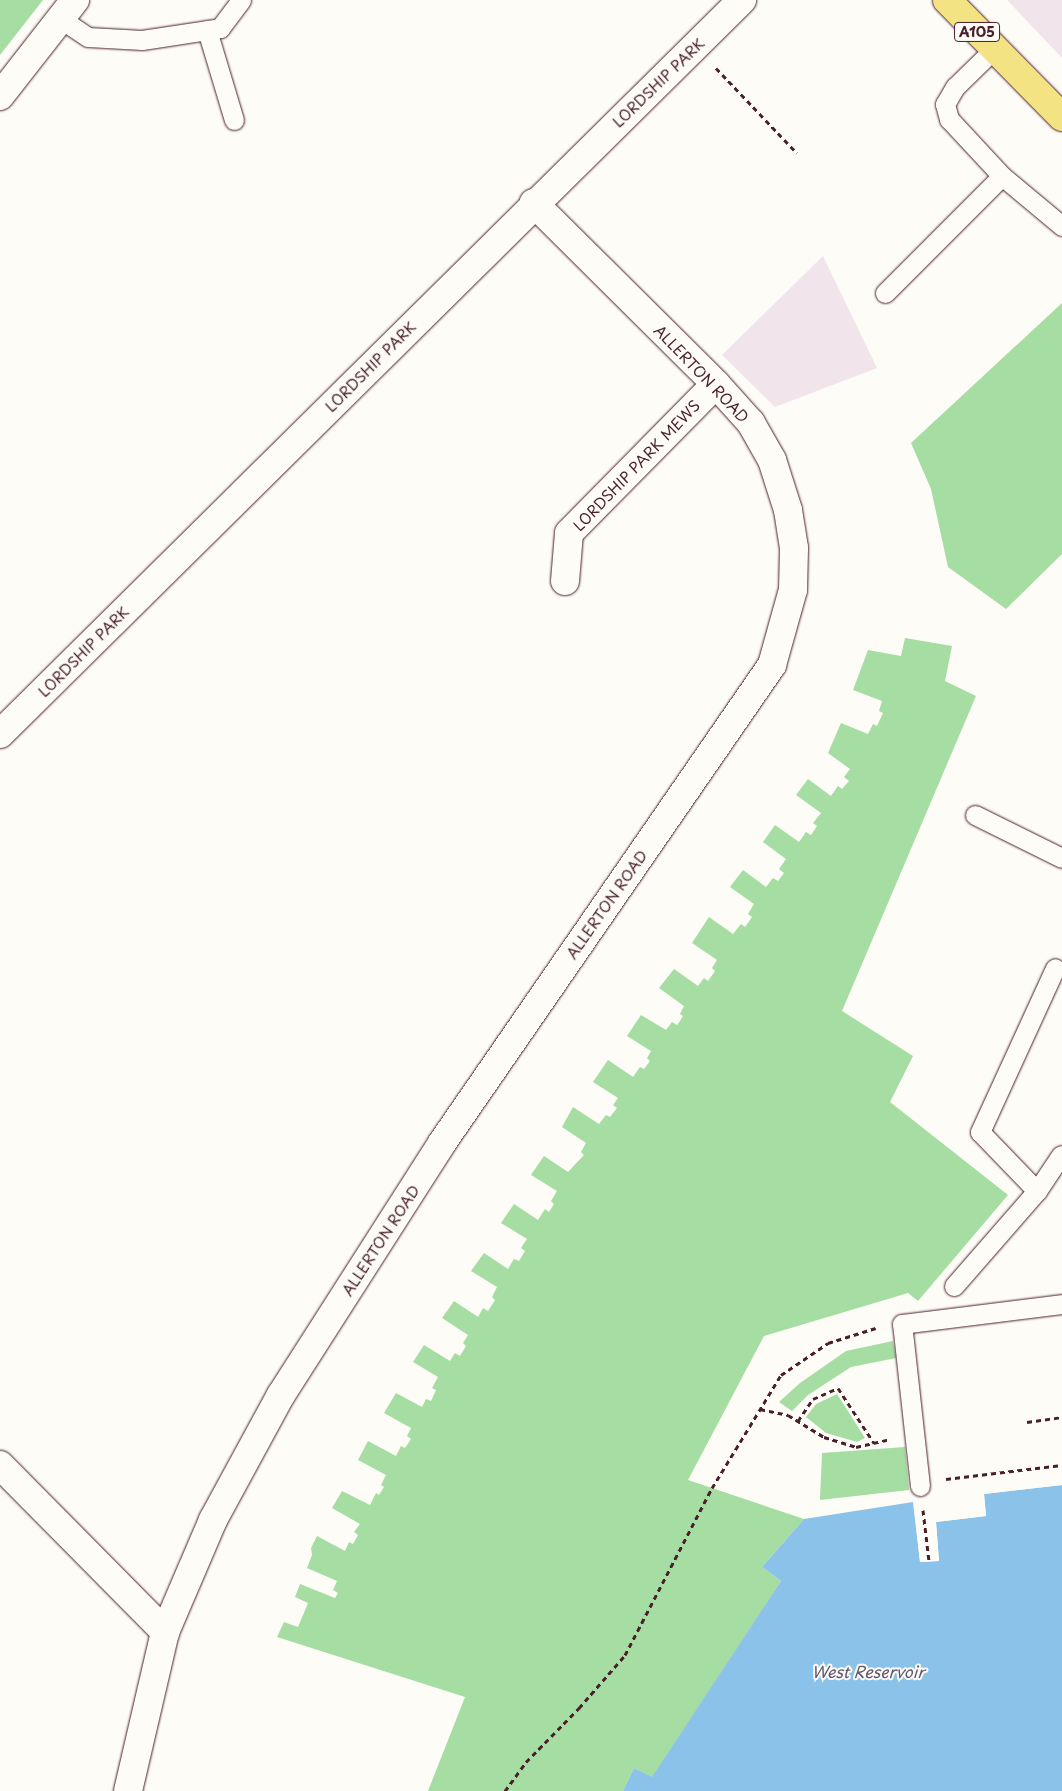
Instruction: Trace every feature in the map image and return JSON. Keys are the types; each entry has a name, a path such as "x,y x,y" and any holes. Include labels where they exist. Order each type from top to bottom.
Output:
{"main road":[{"name":"A105","path":"947,0 1062,117"}],"street":[{"name":"LORDSHIP PARK","path":"0,734 742,0"},
{"path":"0,96 68,10"},
{"name":"ALLERTON ROAD","path":"128,1791 166,1632 213,1520 281,1395 442,1143 772,665 793,590 794,548 788,510 772,460 750,423 716,384 534,204"},
{"name":"LORDSHIP PARK MEWS","path":"565,581 569,533 716,384"},
{"path":"0,1465 166,1632"}],"lane":[{"path":"68,10 88,37 142,40 220,28 242,0"},
{"path":"207,30 234,120"},
{"path":"994,49 955,87 945,104 949,119 1002,176 1062,226"},
{"path":"885,293 1002,176"},
{"path":"975,816 1062,858"},
{"path":"1037,1191 980,1132 1055,968"},
{"path":"954,1286 1037,1191 1062,1155"},
{"path":"920,1484 902,1324 1062,1304"}],"path":[{"path":"695,46 797,153"},
{"path":"505,1791 526,1762 579,1708 624,1655 712,1488 781,1375 828,1343 873,1329 902,1324"},
{"path":"798,1421 814,1400 838,1388 874,1443"},
{"path":"760,1409 788,1415 824,1437 856,1446 915,1434"},
{"path":"1027,1422 1062,1417"},
{"path":"929,1562 920,1484 1062,1465"}],"shaded area":[{"path":"1007,0 1062,0 1062,58"},
{"path":"823,256 877,368 775,407 722,355"}],"green space":[{"path":"0,0 43,0 0,55"},
{"path":"1062,303 1062,554 1006,609 948,567 931,489 911,443"},
{"path":"905,638 952,646 945,681 976,696 842,1011 913,1056 890,1102 1008,1195 918,1301 908,1293 764,1336 688,1480 804,1519 762,1567 781,1581 652,1778 634,1768 623,1791 428,1791 465,1697 277,1637 284,1622 298,1627 308,1603 295,1597 300,1584 335,1598 338,1593 333,1590 337,1581 307,1568 312,1555 311,1548 317,1536 345,1551 349,1542 353,1544 358,1535 354,1532 360,1524 332,1508 342,1491 370,1505 376,1493 379,1495 384,1487 381,1485 386,1475 358,1460 368,1441 396,1456 401,1446 405,1448 411,1439 407,1436 411,1428 384,1413 396,1393 422,1407 426,1399 431,1401 436,1390 432,1388 438,1377 413,1362 424,1345 450,1361 455,1353 460,1356 466,1346 463,1343 468,1335 442,1318 454,1301 478,1317 483,1308 488,1311 495,1300 492,1297 497,1287 471,1271 484,1253 508,1269 514,1259 519,1261 525,1251 521,1248 527,1239 501,1223 514,1204 538,1220 545,1209 549,1212 554,1204 551,1201 557,1191 531,1175 544,1156 568,1172 584,1155 581,1152 586,1143 562,1127 573,1107 599,1124 606,1115 610,1117 617,1108 613,1105 618,1098 593,1082 608,1060 633,1077 640,1067 644,1069 650,1061 647,1058 651,1051 627,1036 641,1015 666,1030 672,1022 677,1025 680,1021 683,1016 680,1014 684,1006 659,988 674,969 698,986 704,978 708,981 715,971 712,968 717,960 692,943 709,917 733,934 741,924 745,927 752,917 748,914 754,904 730,887 743,870 766,887 773,878 778,881 784,873 779,869 786,859 763,842 775,825 799,842 806,832 811,835 817,826 813,823 821,813 796,795 808,779 831,796 838,786 842,789 849,781 844,777 850,769 828,753 841,723 868,734 873,724 877,726 883,713 879,711 882,701 853,690 868,650 901,656"},
{"path":"893,1341 896,1358 851,1367 808,1395 792,1411 779,1402 800,1383 846,1351"},
{"path":"837,1394 865,1438 857,1442 826,1433 806,1417 816,1404"},
{"path":"905,1447 909,1490 820,1500 822,1453"}],"water":[{"name":"West Reservoir","path":"1062,1485 1062,1791 623,1791 634,1768 652,1777 781,1581 762,1567 804,1519 913,1502 920,1562 939,1561 936,1522 986,1516 984,1494"}],"pier":[{"path":"1062,1483 1062,1485 984,1494 986,1516 936,1522 939,1561 920,1562 913,1499 916,1501 922,1560 937,1558 935,1519 984,1514 981,1494 983,1492"}]}
